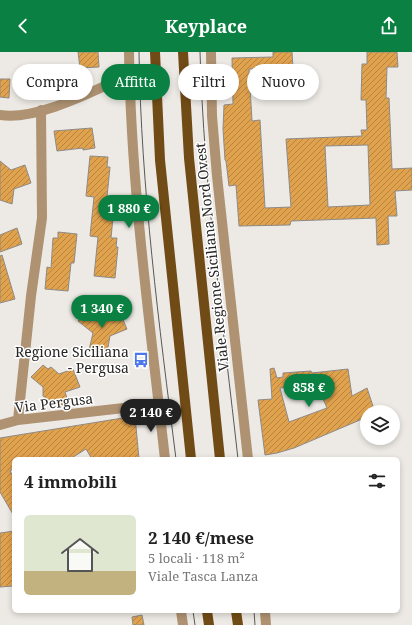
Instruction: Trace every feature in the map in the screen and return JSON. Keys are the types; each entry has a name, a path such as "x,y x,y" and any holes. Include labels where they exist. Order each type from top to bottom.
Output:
{"main road":[{"path":"155,52 160,160 191,457"},
{"name":"Viale Regione Siciliana Nord Ovest","path":"183,52 189,158 220,457"},
{"path":"207,613 209,625"},
{"path":"236,613 238,625"}],"street":[{"path":"129,52 129,64"},
{"name":"Viale Regione Siciliana Nord Ovest","path":"210,52 216,176 248,457"},
{"path":"0,114 10,116 53,108 101,87"},
{"path":"131,100 137,202 165,457"},
{"path":"18,420 31,296 42,218 41,110"},
{"name":"Via Pergusa","path":"0,425 18,420 159,404"},
{"path":"181,613 183,625"},
{"path":"265,613 266,625"}],"building":[{"path":"78,52 98,52 99,67 93,67 93,64 80,64"},
{"path":"273,52 292,52 293,64 247,64 247,100 251,100 252,121 260,120 265,208 291,207 286,139 362,136 361,130 367,130 366,100 361,100 362,64 367,64 367,52 397,52 398,67 387,67 386,98 389,98 392,169 412,168 412,190 395,191 397,216 388,216 389,244 377,245 376,218 291,221 290,225 239,226 236,185 229,186 225,160 223,129 224,105 233,104 233,100 239,100 239,64 232,64 232,58 273,57","holes":["368,145 370,205 328,207 325,146"]},
{"path":"0,79 10,79 9,98 0,97"},
{"path":"92,128 95,148 57,151 54,131"},
{"path":"90,156 108,157 107,167 110,167 107,197 112,198 111,206 114,207 111,238 117,238 116,247 118,247 115,278 94,276 98,237 90,236 94,197 86,196"},
{"path":"0,161 11,170 25,165 31,183 14,189 12,204 0,200"},
{"path":"17,228 22,244 0,252 0,235"},
{"path":"58,232 77,234 74,263 71,263 68,291 45,289 47,267 51,268 53,238 58,238"},
{"path":"2,255 15,299 0,303 0,256"},
{"path":"89,308 104,320 120,313 127,329 110,336 107,353 89,350 93,333 78,321"},
{"path":"43,365 48,369 51,367 59,374 73,369 80,387 65,392 69,404 56,406 44,403 45,397 43,396 43,387 31,377"},
{"path":"274,368 277,378 283,377 283,373 311,371 312,373 348,369 352,396 367,388 373,405 360,405 360,420 294,448 265,455 258,400 272,399 270,369","holes":["317,385 327,408 289,422 280,388"]},
{"path":"135,416 139,457 91,457 86,449 73,457 12,457 12,470 10,471 12,474 12,513 0,492 0,438"},
{"path":"12,531 12,586 0,587 0,533"},
{"path":"142,615 144,625 133,625 132,617"}],"tram line":[{"path":"139,52 140,103 147,205 157,307 176,457"},
{"path":"200,52 202,103 210,205 220,307 238,457"},
{"path":"193,613 195,625"},
{"path":"254,613 255,625"}],"place":[{"name":"Regione Siciliana - Pergusa","path":"141,360"}]}
